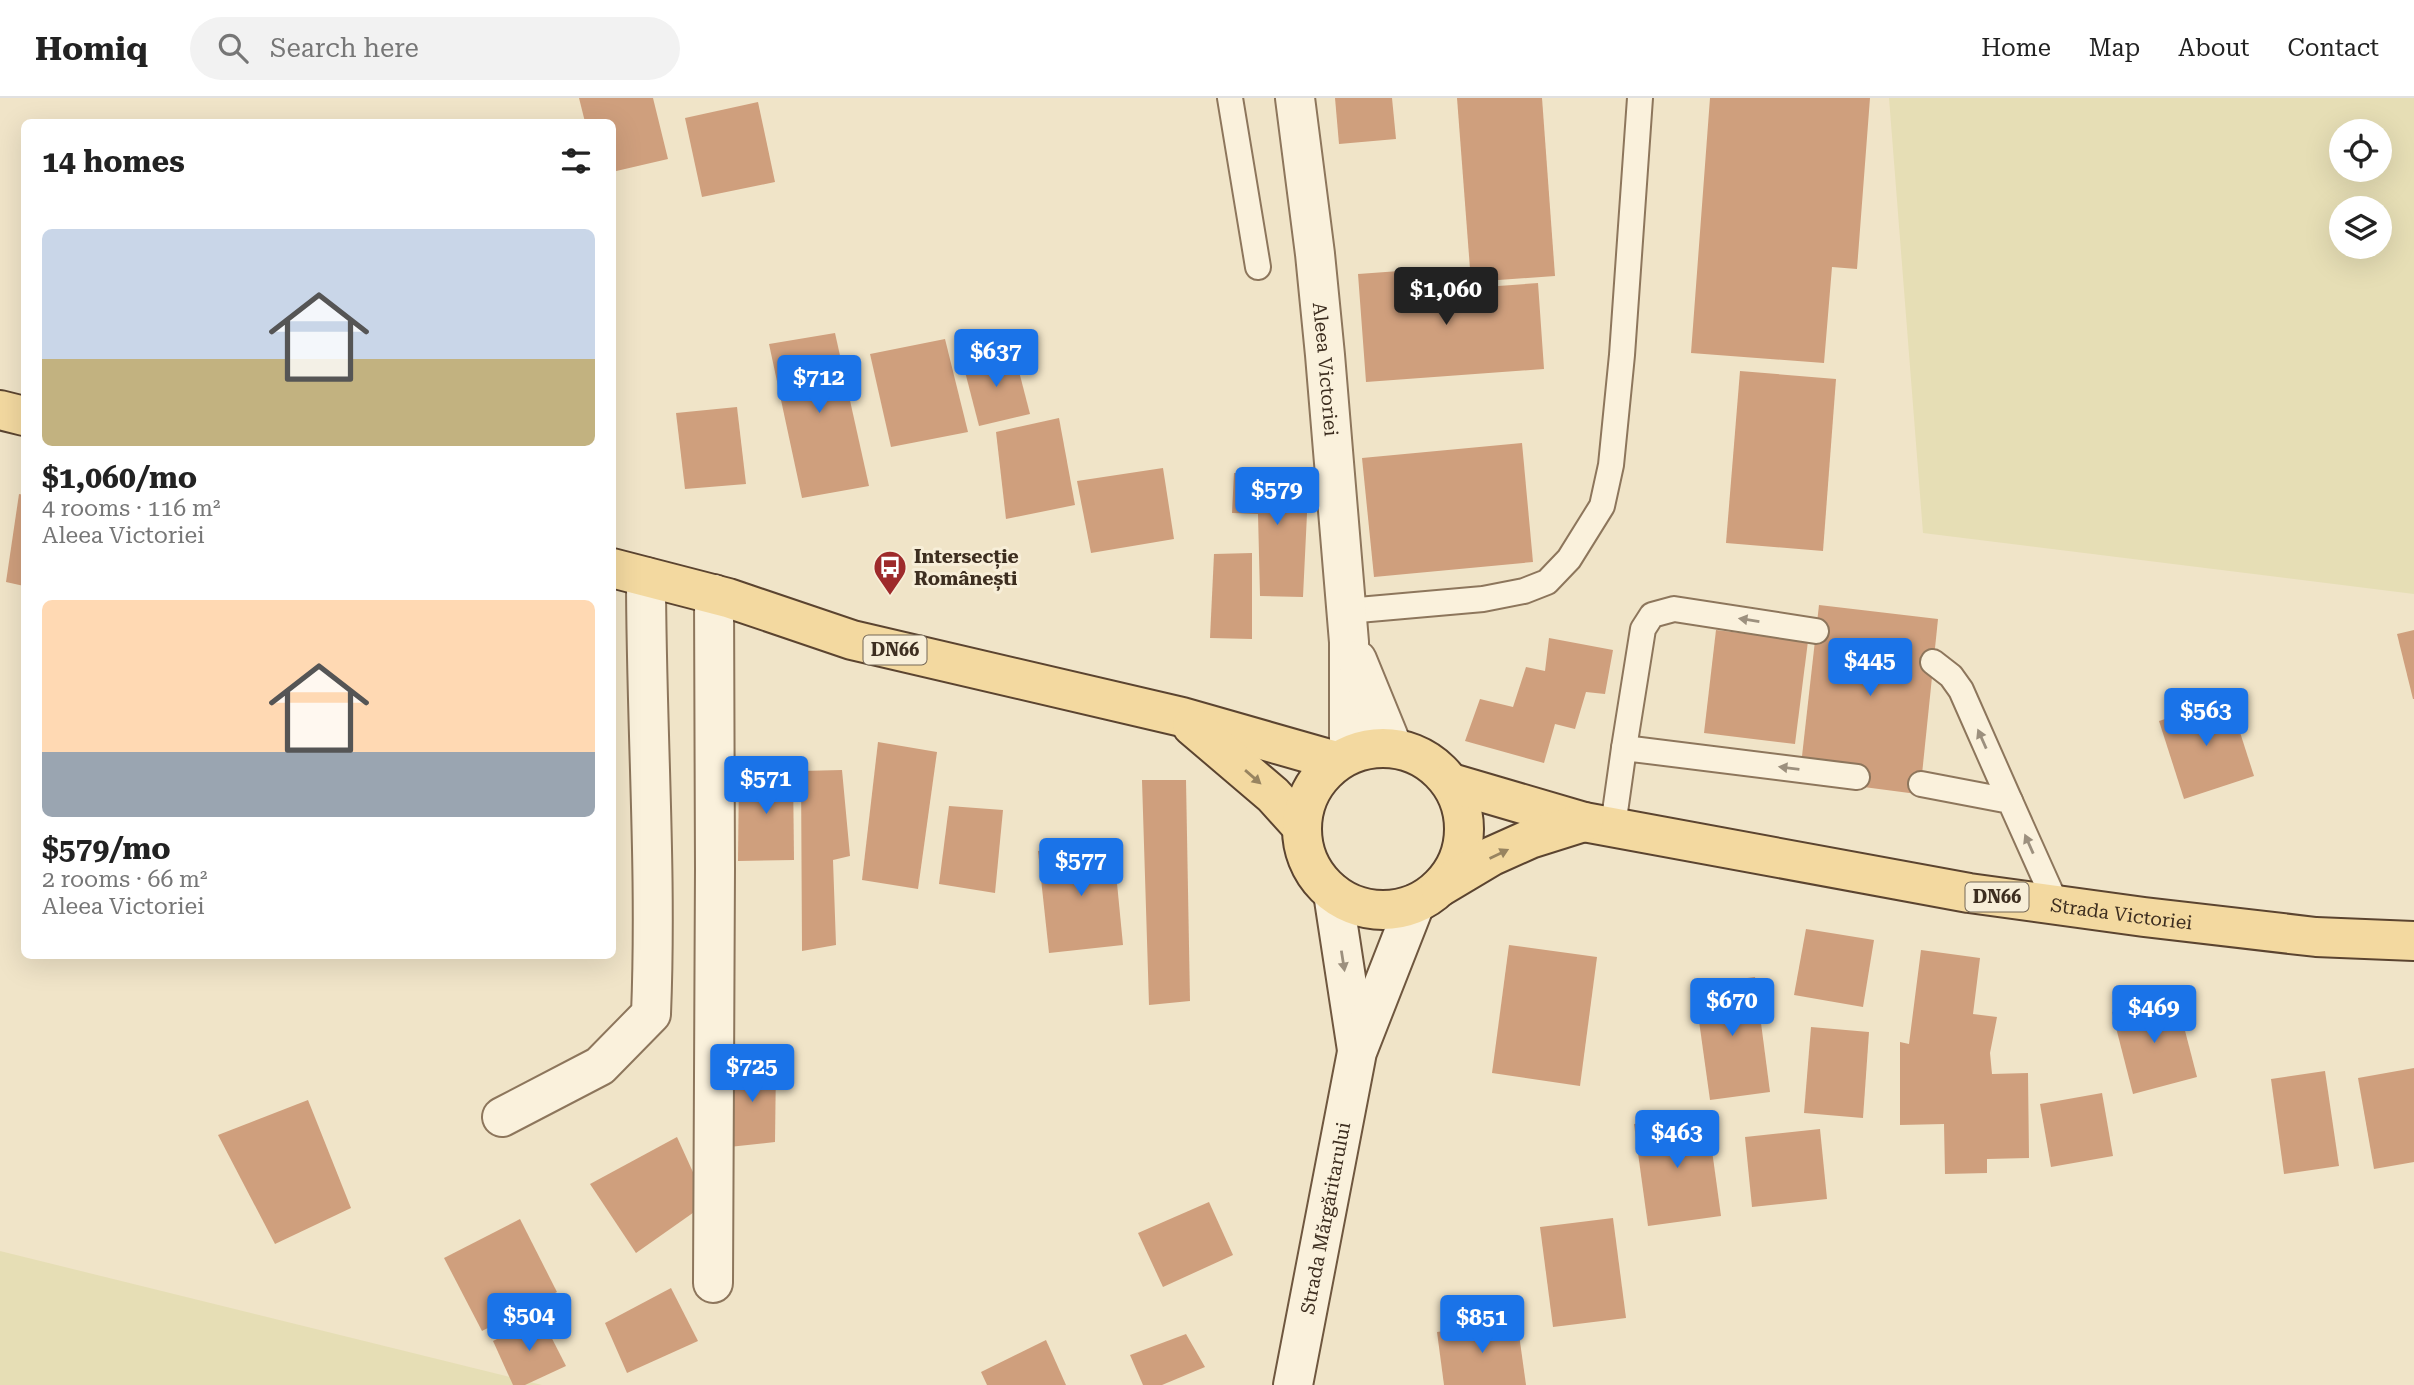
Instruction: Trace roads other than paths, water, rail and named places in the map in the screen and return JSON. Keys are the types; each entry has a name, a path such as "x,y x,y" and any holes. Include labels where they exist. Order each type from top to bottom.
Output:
{"main road":[{"path":"0,410 21,415"},
{"name":"DN66","path":"629,573 714,594 852,640 1182,717 1343,758"},
{"name":"DN66","path":"1182,717 1273,795 1301,827"},
{"name":"DN66","path":"1371,748 1393,748 1416,754 1435,766 1451,783 1462,809 1464,838 1456,864 1427,896 1387,911 1358,906 1332,893 1315,875 1304,852 1301,827 1306,801 1318,779 1343,758 1371,748"},
{"name":"Strada Victoriei","path":"1451,783 1598,824 1969,893 2316,937 2414,941"},
{"name":"Strada Victoriei","path":"1427,896 1505,850 1531,839 1598,824"}],"street":[{"name":"Aleea Victoriei","path":"1295,98 1320,304 1348,627 1343,758"},
{"path":"502,1117 600,1066 651,1014 653,960 646,671 629,573"},
{"path":"713,1283 714,594"},
{"name":"Aleea Victoriei","path":"1348,627 1393,748"},
{"name":"Strada Mărgăritarului","path":"1332,893 1357,1052"},
{"name":"Strada Mărgăritarului","path":"1293,1385 1357,1052 1427,896"}],"lane":[{"path":"1230,98 1258,267"},
{"path":"1348,627 1524,591 1547,582 1569,559 1602,506 1611,465 1622,355 1640,98"},
{"path":"1598,824 1624,748 1643,629 1652,615 1674,609 1816,631"},
{"path":"1933,662 1951,676 1961,690 2057,906"},
{"path":"1624,748 1857,777"},
{"path":"1921,784 2010,801"}],"place":[{"name":"Intersecție Românești","path":"890,597"}]}
